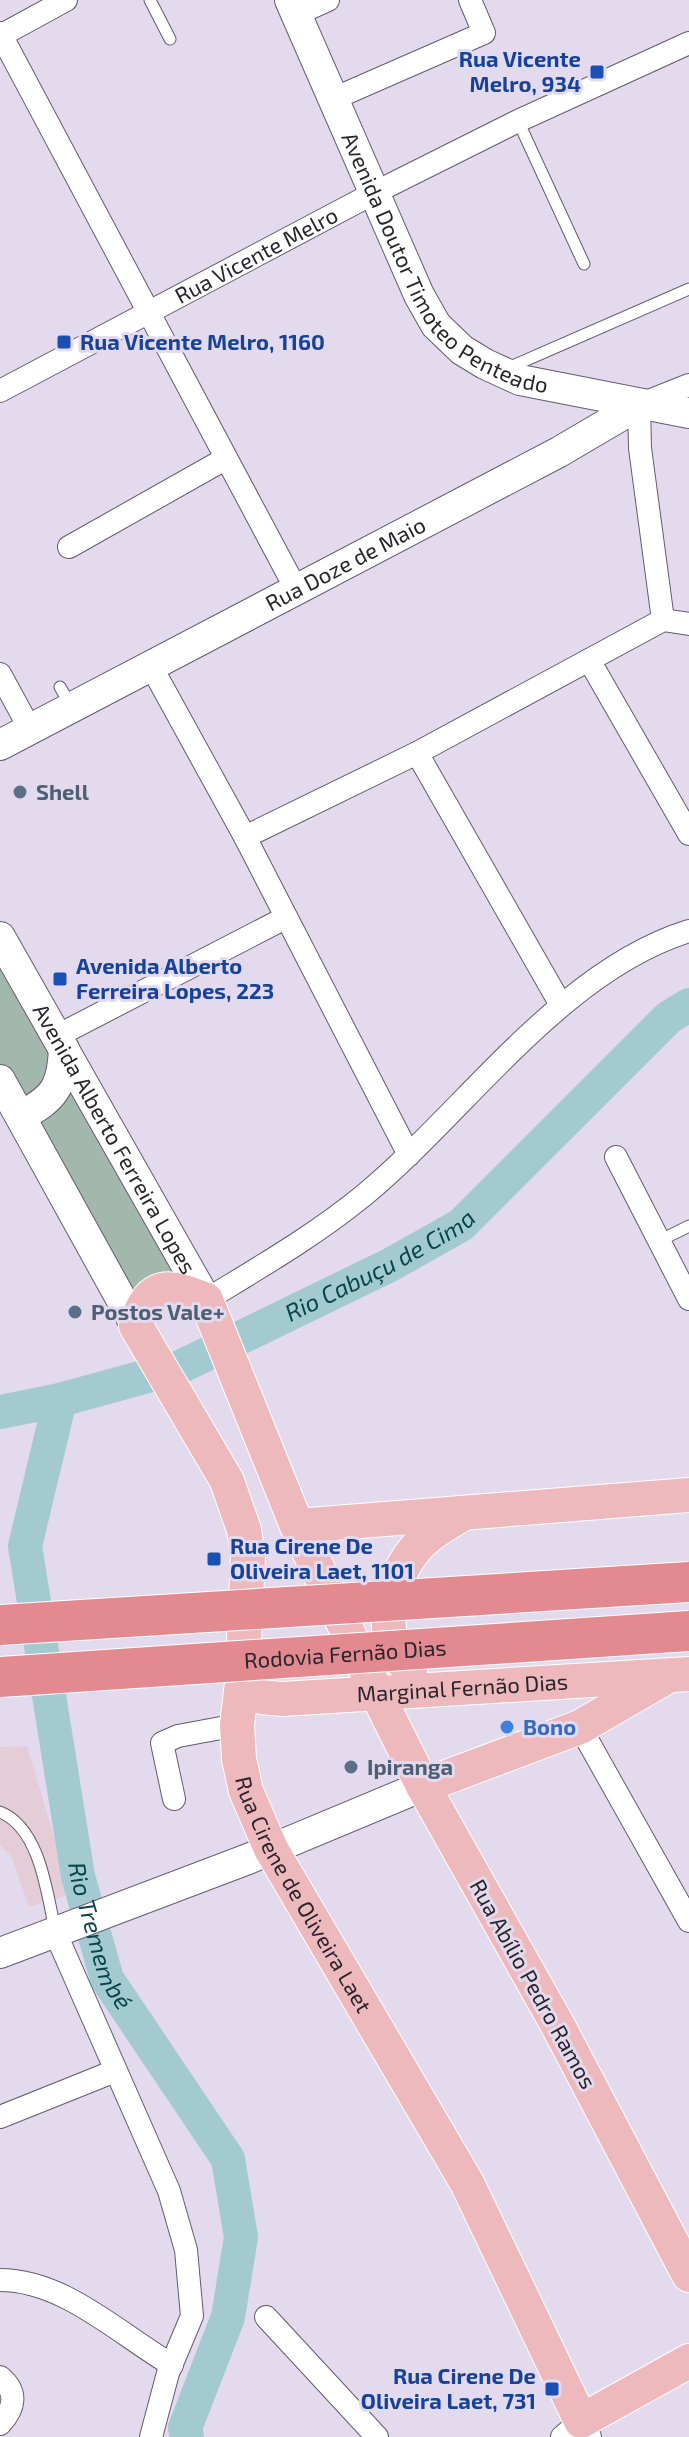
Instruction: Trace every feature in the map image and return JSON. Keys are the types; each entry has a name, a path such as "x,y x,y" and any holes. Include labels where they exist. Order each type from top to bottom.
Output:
{"highway":[{"path":"0,1625 689,1582"},
{"name":"Rodovia Fernão Dias","path":"0,1677 689,1631"}],"main road":[{"name":"Avenida Doutor Timoteo Penteado","path":"294,7 419,295 436,325 462,350 520,380 689,413"},
{"path":"559,452 572,423 580,393"},
{"name":"Rua Doze de Maio","path":"0,744 30,729 66,697 151,666 559,452 639,405"},
{"name":"Avenida Alberto Ferreira Lopes","path":"0,937 209,1306 297,1526 377,1694"},
{"path":"10,1120 40,1106 59,1085 60,1042"},
{"path":"0,1080 10,1120 140,1333"},
{"path":"140,1333 146,1298 164,1288 179,1289 209,1306"},
{"name":"Rua Cirene de Oliveira Laet","path":"140,1333 227,1481 244,1530 248,1556 237,1725 239,1759 246,1791 271,1849 467,2183 577,2432"},
{"path":"297,1526 689,1495"},
{"path":"434,1690 411,1673 394,1648 389,1623 392,1597 398,1580 424,1540 466,1511"},
{"path":"0,1953 580,1727 680,1674"},
{"name":"Marginal Fernão Dias","path":"242,1683 249,1693 282,1699 680,1674"},
{"name":"Rua Abílio Pedro Ramos","path":"377,1694 423,1786 556,2022 689,2275"},
{"path":"577,2432 688,2360"}],"street":[{"path":"66,0 0,35 296,589"},
{"path":"294,7 328,0"},
{"path":"333,99 484,33 470,0"},
{"name":"Rua Vicente Melro","path":"0,391 374,193 518,121 689,43"},
{"name":"Rua Doze de Maio","path":"639,405 689,385"},
{"path":"639,405 640,448 663,620"},
{"path":"69,547 225,459"},
{"path":"245,837 417,753 663,620 689,624"},
{"path":"589,660 689,834"},
{"path":"151,666 245,837 409,1155"},
{"path":"0,674 30,729"},
{"path":"417,753 561,1005"},
{"path":"60,1042 285,918"},
{"path":"209,1306 363,1196 409,1155 561,1005 615,966 666,938 689,931"},
{"path":"616,1157 689,1299"},
{"path":"174,1799 162,1743 178,1736 237,1725"},
{"path":"580,1727 689,1921"},
{"path":"63,1929 115,2071 169,2191 186,2250 192,2316 172,2365 151,2437"},
{"path":"0,2117 115,2071"},
{"path":"0,2280 22,2280 73,2301 172,2365"},
{"path":"266,2317 377,2437"},
{"path":"0,2377 13,2394 13,2403 0,2424"}],"lane":[{"path":"150,0 170,39"},
{"path":"518,121 584,264"},
{"path":"500,371 689,289"},
{"path":"659,1241 689,1226"},
{"path":"0,1812 17,1823 31,1843 63,1929"}],"shaded area":[{"path":"27,1746 71,1894 29,1907 11,1855 0,1845 0,1747"}],"green space":[{"path":"0,963 185,1280 132,1302 0,1068"}],"waterway":[{"name":"Rio Cabuçu de Cima","path":"0,1412 60,1400 180,1367 390,1265 461,1225 669,1017 689,1005"},
{"name":"Rio Tremembé","path":"60,1400 25,1546 78,1876 107,1979 228,2159 241,2237 228,2317 185,2428 187,2437"}],"place":[{"name":"Rua Vicente Melro, 934","path":"597,72"},
{"name":"Rua Vicente Melro, 1160","path":"64,342"},
{"name":"Shell","path":"20,792"},
{"name":"Avenida Alberto Ferreira Lopes, 223","path":"60,979"},
{"name":"Postos Vale+","path":"75,1312"},
{"name":"Rua Cirene De Oliveira Laet, 1101","path":"214,1559"},
{"name":"Bono","path":"507,1727"},
{"name":"Ipiranga","path":"351,1767"},
{"name":"Rua Cirene De Oliveira Laet, 731","path":"552,2389"}]}
